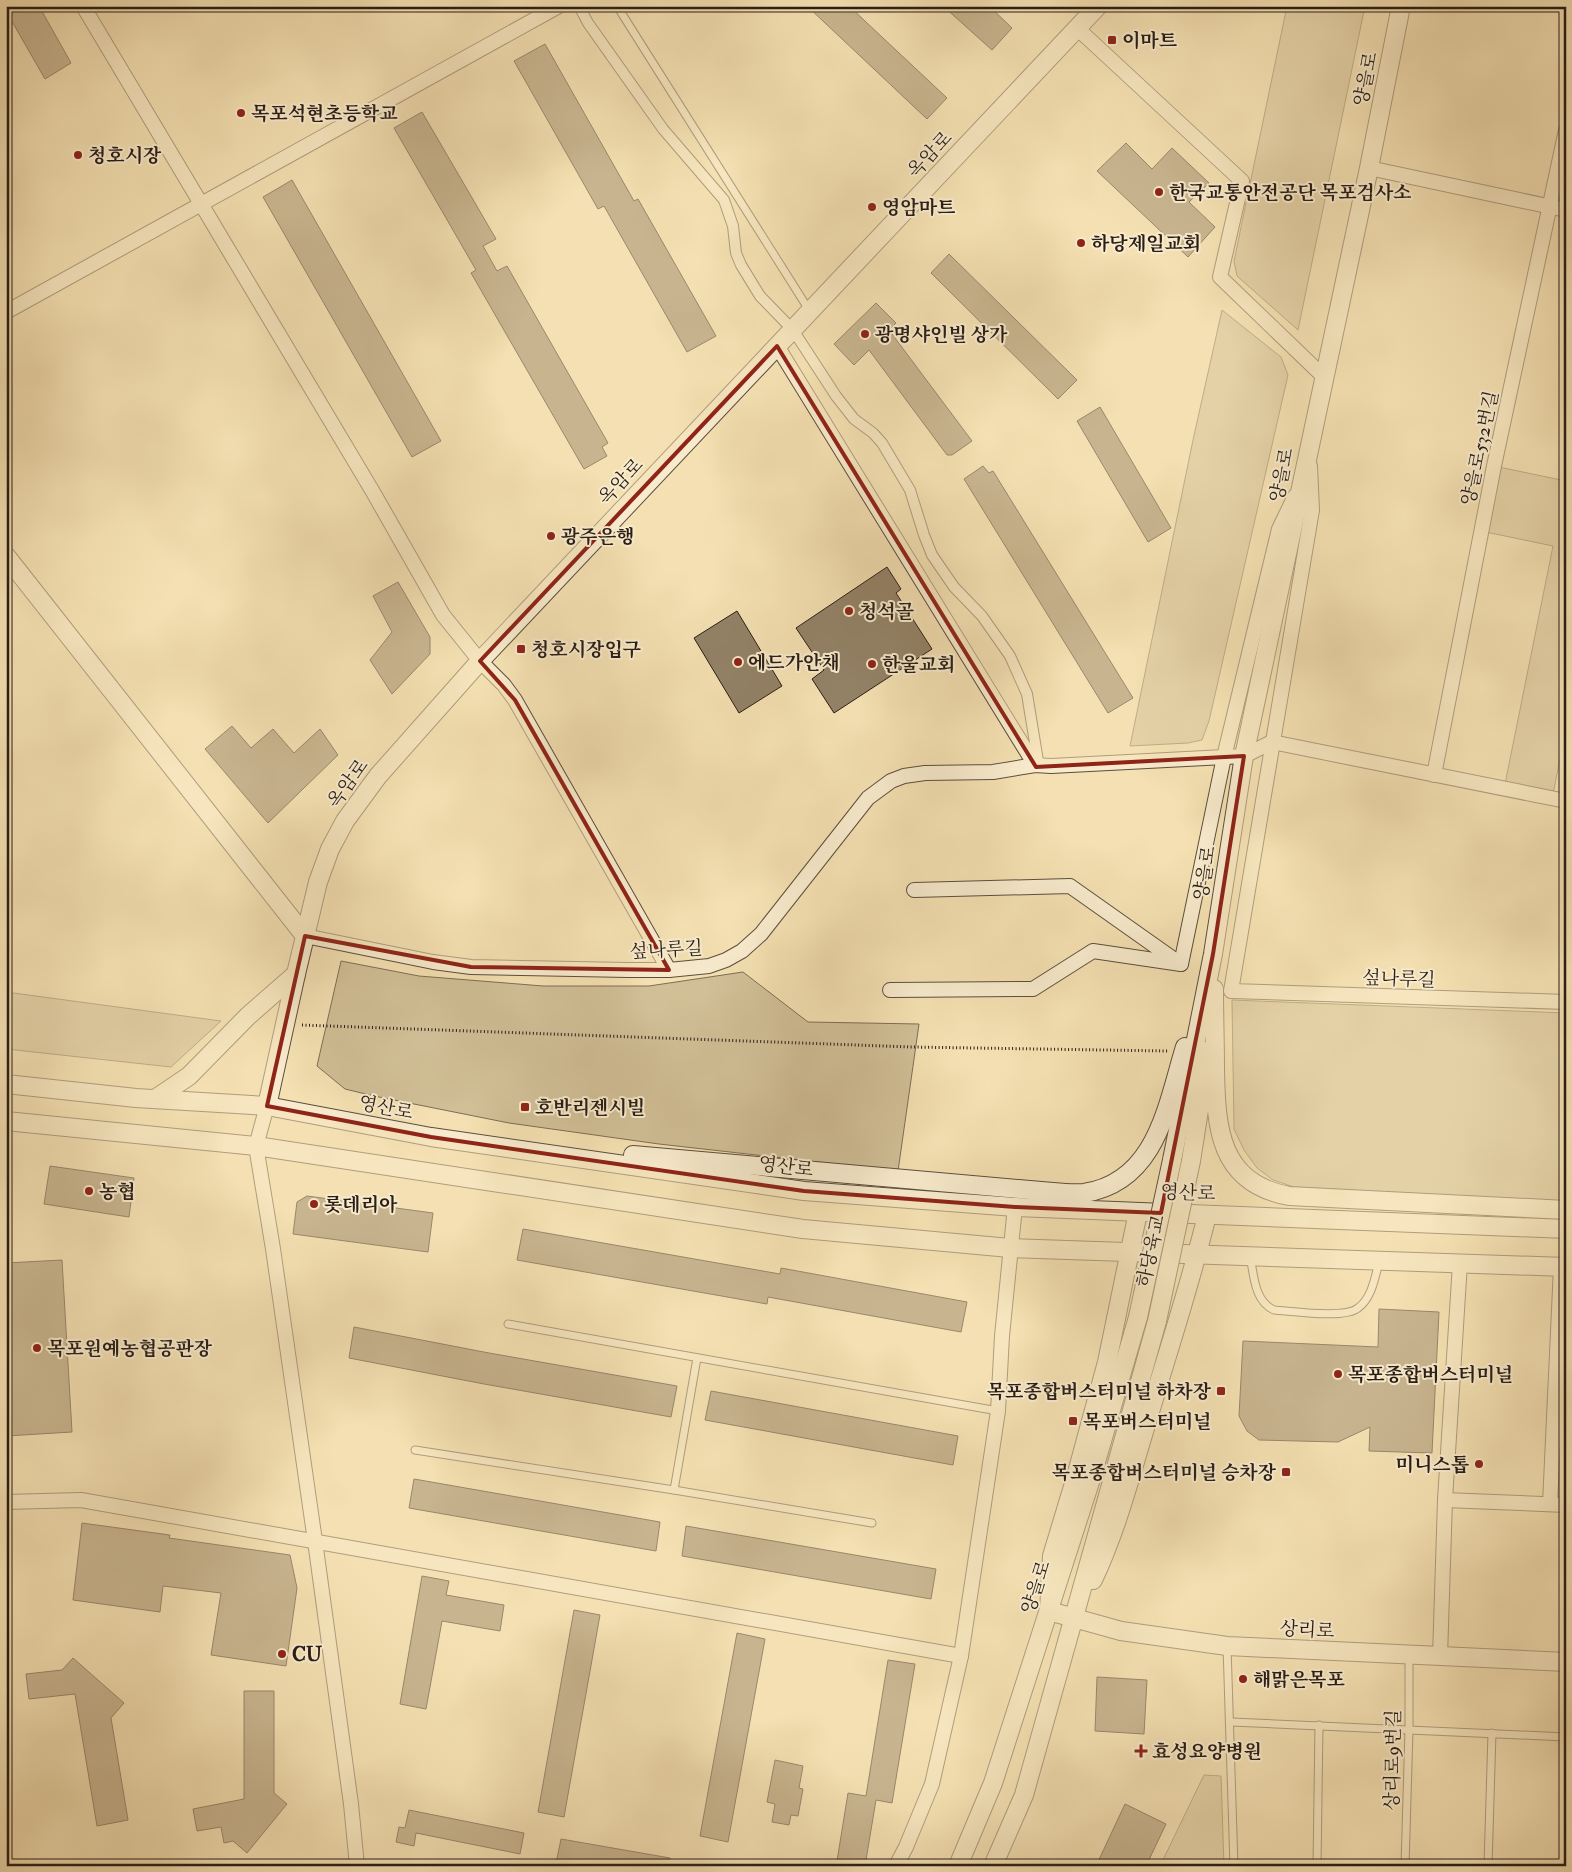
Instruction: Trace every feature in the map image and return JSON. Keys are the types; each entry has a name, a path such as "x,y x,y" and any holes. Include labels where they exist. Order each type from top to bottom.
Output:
{"street":[{"path":"83,6 373,492 443,615 515,700 669,970"},
{"path":"6,312 559,6"},
{"path":"579,6 663,129 724,200 733,226 736,253 760,296 793,330 836,396 854,418 882,443 910,490 932,556 954,588 982,616 1010,656 1027,694 1037,766"},
{"name":"옥암로","path":"267,1106 318,882 330,849 345,821 378,776 480,660 1098,6"},
{"name":"양을로","path":"1172,1160 1213,954 1244,756 1401,6"},
{"path":"1078,29 1242,181 1220,277 1323,376"},
{"name":"양을로532번길","path":"1434,775 1494,466 1566,130"},
{"path":"1368,168 1566,210"},
{"path":"777,346 1037,766"},
{"path":"1272,742 1312,510 1309,444"},
{"path":"1181,964 1224,757 1279,529 1302,479"},
{"path":"6,556 305,936"},
{"path":"1244,756 1272,742 1566,801"},
{"name":"섶나루길","path":"1272,742 1232,992 1566,1002"},
{"name":"섶나루길","path":"305,936 433,962 471,967 669,970 709,966 726,960 749,946 761,934 868,798 891,780 925,773 993,772 1037,766 1244,756"},
{"path":"914,890 1070,886 1181,964"},
{"path":"890,990 1033,989 1093,951 1181,964"},
{"path":"431,1137 1053,1192 1084,1193 1101,1188 1128,1174 1146,1155 1155,1141 1213,954"},
{"path":"1213,954 1216,1116 1223,1144 1230,1159 1240,1172 1250,1180 1276,1194 1289,1196 1566,1210"},
{"name":"양을로","path":"1191,1161 1199,1110 1213,954"},
{"path":"155,1099 189,1076 248,1016 296,974"},
{"name":"영산로","path":"6,1084 155,1099 267,1106 431,1137 804,1191 1015,1207 1566,1229"},
{"path":"267,1106 256,1146 273,1249 315,1541 351,1804 357,1866"},
{"path":"6,1121 256,1146 803,1229 1010,1248 1563,1267 1550,1504"},
{"name":"하당육교","path":"1138,1316 1172,1160"},
{"name":"하당육교","path":"1074,1619 1111,1480 1157,1321 1191,1161"},
{"path":"896,1866 906,1848 932,1784 961,1656 998,1411 1010,1248 1015,1207"},
{"path":"1049,1611 1052,1556 1075,1480 1106,1362 1138,1212"},
{"path":"993,1866 1024,1794 1074,1619 1107,1551 1198,1254 1207,1214"},
{"path":"1440,1657 1445,1500 1460,1263"},
{"name":"양을로","path":"958,1866 993,1783 1091,1479 1138,1316"},
{"path":"6,1502 81,1500 961,1656"},
{"path":"1445,1500 1566,1506"},
{"name":"상리로","path":"1049,1611 1137,1634 1227,1646 1566,1662"}],"lane":[{"path":"617,6 810,312"},
{"path":"1250,1256 1258,1294 1262,1303 1267,1307 1274,1310 1343,1314 1359,1308 1366,1299 1372,1288 1379,1260"},
{"path":"508,1324 998,1411"},
{"path":"674,1490 697,1358"},
{"path":"415,1450 872,1523"},
{"path":"1227,1646 1231,1722 1234,1866"},
{"name":"상리로9번길","path":"1405,1866 1410,1729 1409,1655"},
{"path":"1231,1722 1566,1737"},
{"path":"1317,1866 1319,1725"},
{"path":"1488,1866 1492,1733"}],"path":[{"path":"285,1024 911,1047 1183,1052"}],"highlighted area":[{"path":"777,346 1036,767 1244,756 1213,954 1161,1213 1015,1207 804,1191 431,1137 267,1106 305,936 471,967 669,970 515,700 480,661"}],"shaded area":[{"path":"1287,6 1365,6 1298,330 1237,276 1234,261"},
{"path":"1222,310 1281,357 1288,375 1209,721 1202,740 1188,743 1130,746 1193,440"},
{"path":"1566,460 1566,729 1552,799 1504,789 1553,546 1481,531 1494,466 1561,480"},
{"path":"341,961 419,976 543,986 649,986 743,972 808,1022 919,1024 898,1171 659,1144 509,1123 345,1089 317,1066"},
{"path":"6,992 221,1021 171,1067 6,1049"},
{"path":"1232,1000 1566,1013 1566,1202 1294,1187 1273,1180 1257,1168 1244,1150 1234,1129"},
{"path":"1204,1775 1221,1776 1224,1866 1160,1866"}],"building":[{"path":"6,6 39,6 71,63 45,79 6,11"},
{"path":"807,6 849,6 947,98 927,119"},
{"path":"943,6 989,6 1012,28 992,50"},
{"path":"545,44 634,201 638,199 716,336 687,352 604,206 598,209 514,61"},
{"path":"422,112 496,239 483,246 497,271 507,266 608,443 602,447 607,456 584,469 471,273 476,270 394,128"},
{"name":"한국교통안전공단 목포검사소","path":"1126,143 1152,169 1172,148 1209,183 1189,202 1215,227 1188,257 1097,171"},
{"path":"292,180 441,441 412,457 263,197"},
{"path":"949,254 1077,380 1058,399 931,273"},
{"path":"876,303 896,323 889,330 972,441 952,455 947,455 869,350 854,365 834,344"},
{"path":"1100,407 1171,528 1148,542 1077,421"},
{"path":"983,466 989,473 993,471 1133,698 1108,713 964,479"},
{"path":"887,567 901,589 896,593 932,649 834,713 812,679 824,670 796,628"},
{"path":"398,582 430,637 430,654 392,694 370,660 392,632 373,596"},
{"name":"에드가안채","path":"737,611 782,686 739,713 694,638"},
{"path":"232,726 251,748 273,729 294,753 320,729 338,755 268,823 205,749"},
{"name":"농협","path":"50,1166 134,1178 129,1217 44,1204"},
{"path":"307,1196 433,1213 428,1252 293,1234 297,1202"},
{"path":"523,1229 780,1274 781,1268 967,1302 961,1332 768,1297 767,1304 517,1260"},
{"name":"목포원예농협공판장","path":"62,1260 72,1432 6,1436 6,1263"},
{"name":"목포종합버스터미널","path":"1379,1309 1439,1312 1432,1453 1369,1451 1370,1427 1338,1442 1259,1440 1247,1431 1239,1416 1243,1341 1378,1347"},
{"path":"354,1327 677,1386 671,1417 349,1358"},
{"path":"711,1391 958,1436 953,1465 705,1420"},
{"path":"414,1479 660,1522 656,1551 409,1508"},
{"path":"82,1523 170,1535 169,1538 290,1555 297,1588 286,1666 211,1655 221,1593 163,1586 160,1612 73,1600"},
{"path":"686,1526 936,1569 931,1599 682,1556"},
{"path":"422,1576 449,1581 446,1595 504,1605 500,1631 442,1621 426,1709 400,1704"},
{"path":"574,1610 600,1615 564,1817 538,1812"},
{"path":"737,1633 765,1639 728,1842 700,1836"},
{"path":"73,1658 124,1703 111,1718 128,1820 97,1826 75,1694 29,1699 26,1674 62,1670"},
{"path":"888,1660 915,1664 892,1803 876,1800 865,1866 837,1861 848,1793 866,1796"},
{"path":"1097,1677 1147,1680 1144,1734 1095,1731"},
{"path":"244,1691 274,1691 274,1793 287,1804 247,1853 233,1841 224,1843 221,1827 197,1831 193,1809 244,1799"},
{"path":"775,1760 803,1766 799,1788 803,1789 798,1816 791,1815 789,1825 772,1822 775,1804 767,1802"},
{"path":"1125,1804 1166,1824 1146,1866 1096,1866"},
{"path":"409,1810 524,1833 520,1854 416,1833 414,1846 396,1842 399,1827 405,1828"},
{"path":"561,1839 670,1858 670,1866 574,1866 556,1863"}],"place":[{"name":"이마트","path":"1112,40"},
{"name":"목포석현초등학교","path":"241,113"},
{"name":"청호시장","path":"78,155"},
{"name":"한국교통안전공단 목포검사소","path":"1159,192"},
{"name":"영암마트","path":"872,207"},
{"name":"하당제일교회","path":"1081,243"},
{"name":"광명샤인빌 상가","path":"865,334"},
{"name":"광주은행","path":"551,536"},
{"name":"청석골","path":"849,611"},
{"name":"청호시장입구","path":"521,649"},
{"name":"에드가안채","path":"738,662"},
{"name":"한울교회","path":"872,664"},
{"name":"호반리젠시빌","path":"525,1107"},
{"name":"농협","path":"89,1191"},
{"name":"롯데리아","path":"314,1204"},
{"name":"목포원예농협공판장","path":"37,1348"},
{"name":"목포종합버스터미널","path":"1338,1374"},
{"name":"목포종합버스터미널 하차장","path":"1221,1391"},
{"name":"목포버스터미널","path":"1073,1421"},
{"name":"미니스톱","path":"1479,1464"},
{"name":"목포종합버스터미널 승차장","path":"1286,1472"},
{"name":"CU","path":"282,1654"},
{"name":"해맑은목포","path":"1243,1679"},
{"name":"효성요양병원","path":"1141,1751"}]}
